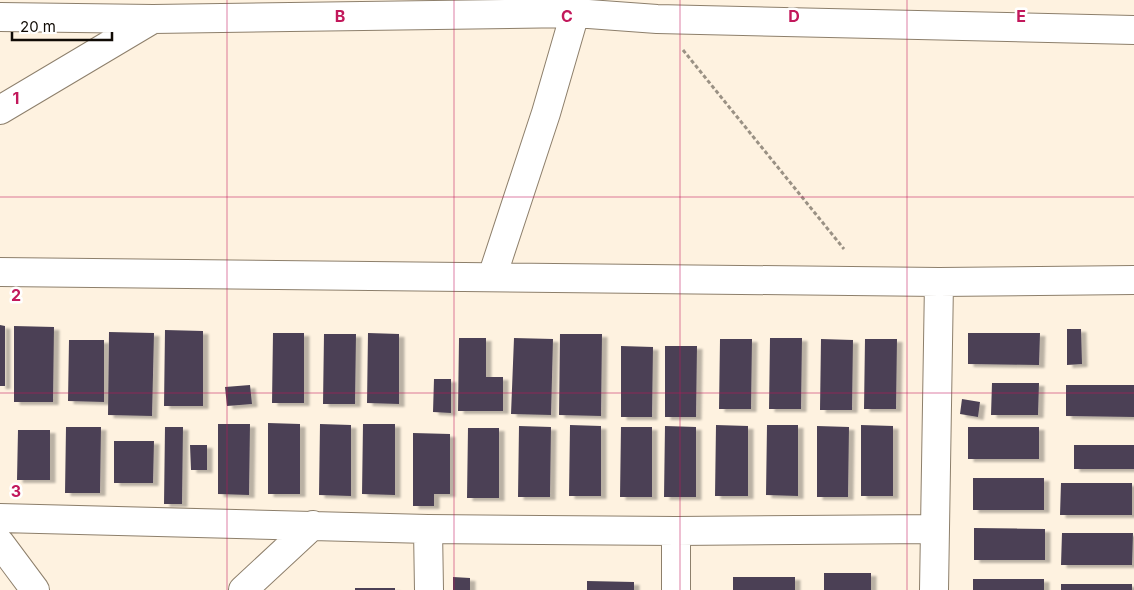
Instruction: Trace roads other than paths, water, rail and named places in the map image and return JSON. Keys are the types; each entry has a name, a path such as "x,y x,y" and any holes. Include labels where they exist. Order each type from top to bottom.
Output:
{"street":[{"path":"492,277 546,113 575,6"},
{"path":"0,17 153,19 332,9 575,6 657,19 1134,30"},
{"path":"0,110 153,19"},
{"path":"0,272 939,282 1134,280"},
{"path":"934,590 939,282"},
{"path":"0,518 428,529 676,531 934,529"},
{"path":"243,590 313,525"},
{"path":"428,529 429,590"},
{"path":"676,531 676,590"},
{"path":"0,543 35,590"}]}
